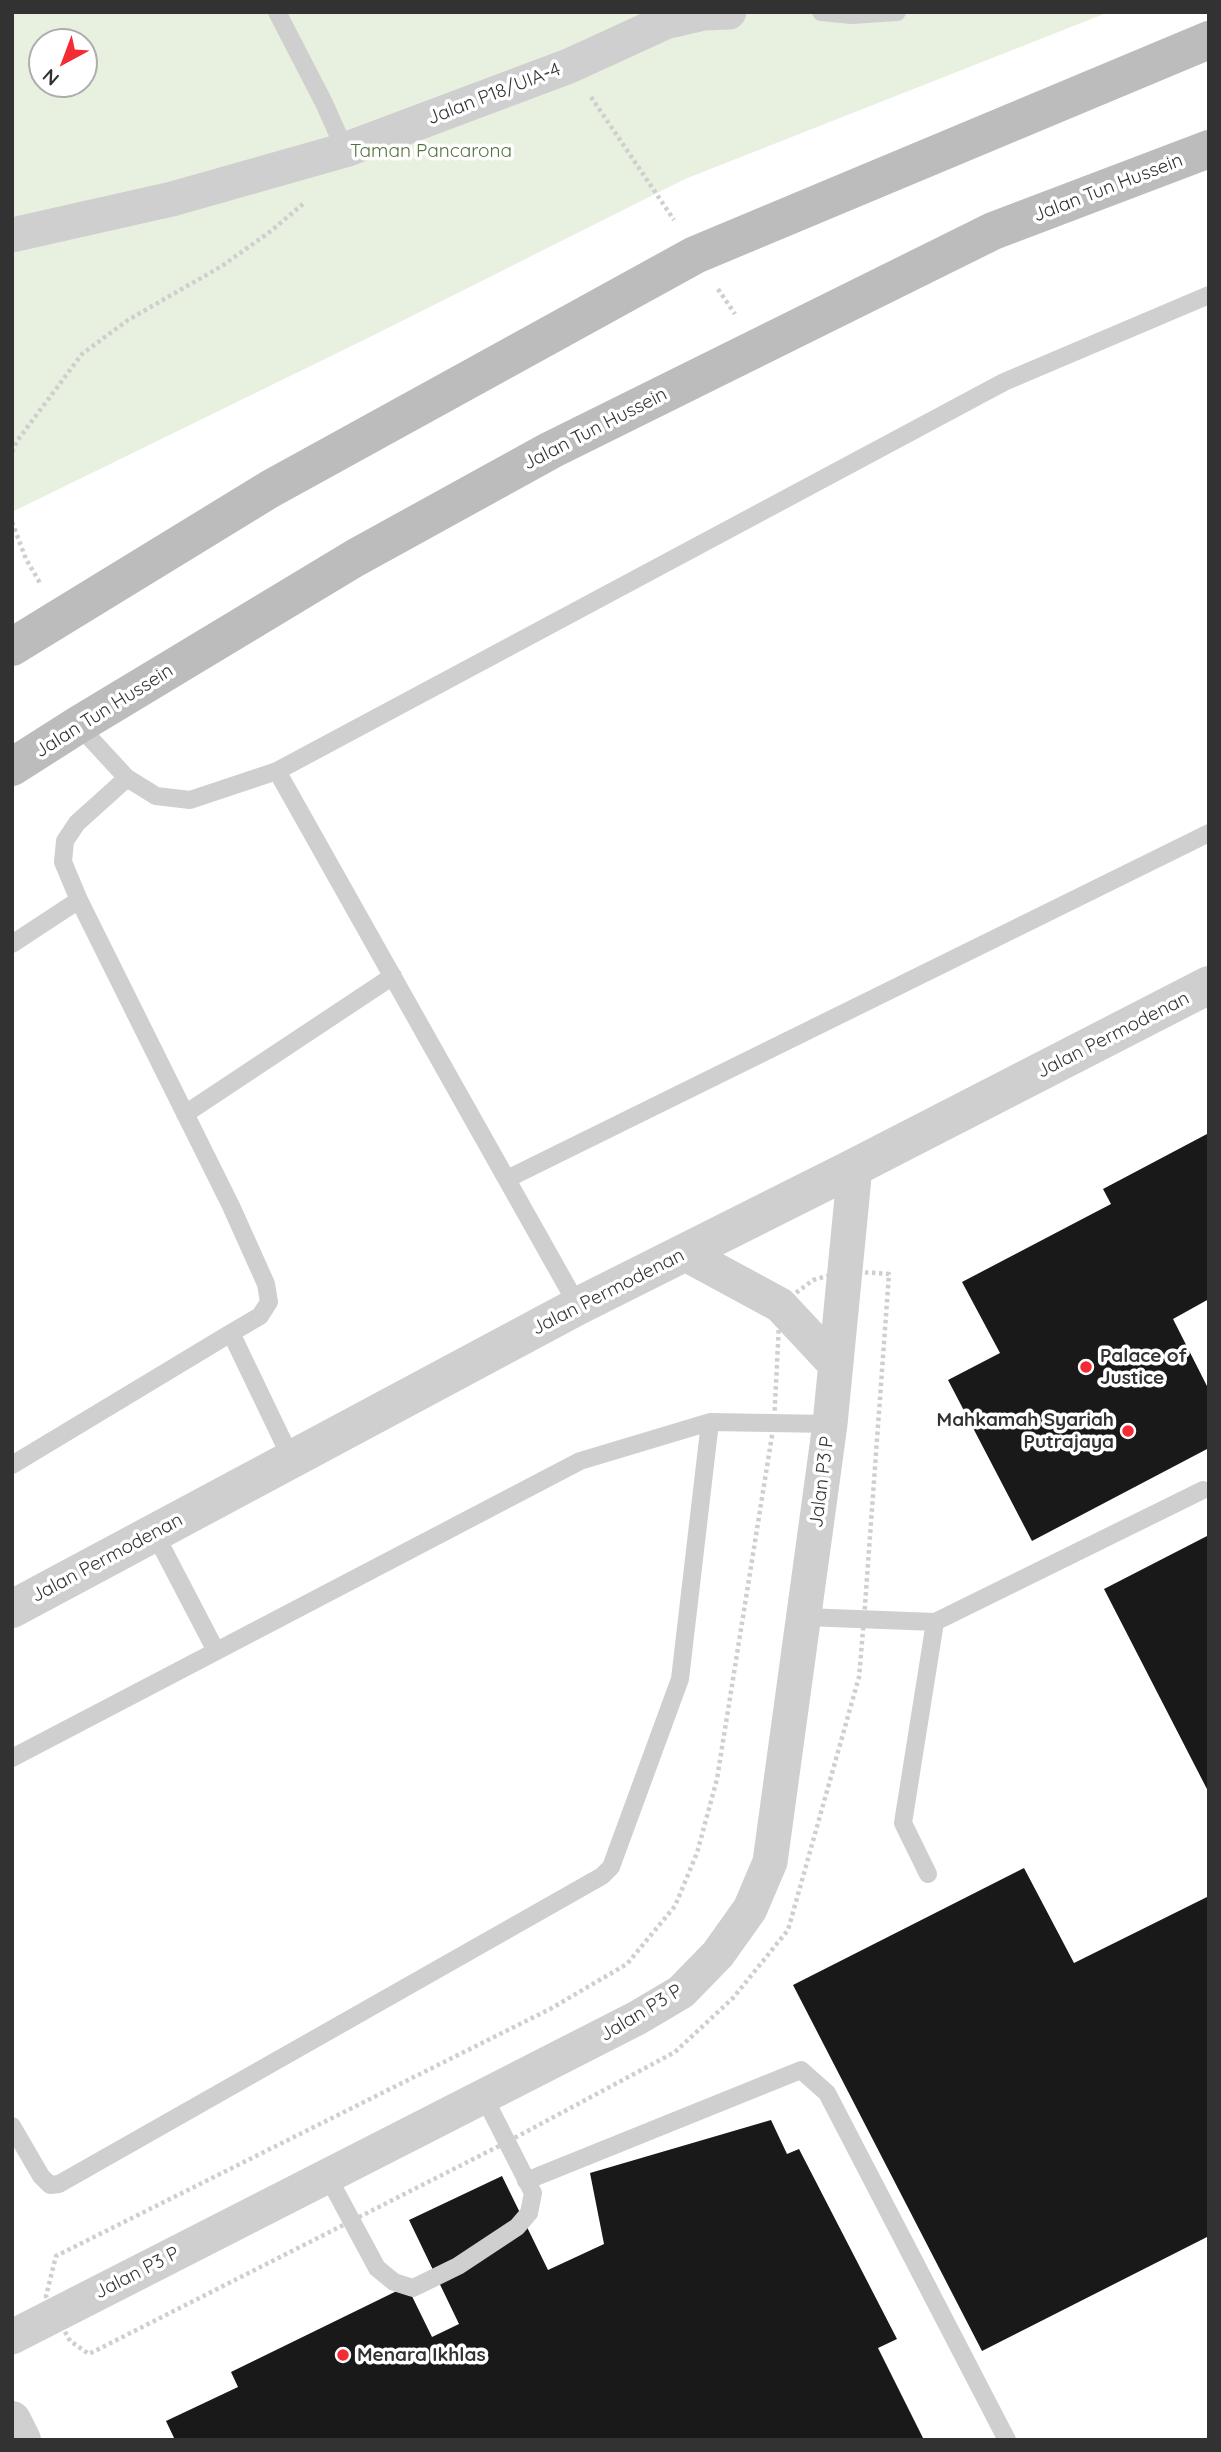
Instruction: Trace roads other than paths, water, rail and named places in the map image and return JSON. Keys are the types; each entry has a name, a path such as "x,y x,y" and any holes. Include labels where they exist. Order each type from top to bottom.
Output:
{"main road":[{"path":"12,647 270,489 695,255 1209,40"},
{"name":"Jalan Tun Hussein","path":"12,767 380,545 551,450 993,231 1209,149"}],"street":[{"name":"Jalan P18/UIA-4","path":"12,235 172,199 345,150 569,66 665,22 704,13 729,12"},
{"name":"Jalan Permodenan","path":"12,1609 578,1306 1209,985"},
{"name":"Jalan P3 P","path":"12,2337 637,2018 681,1992 718,1954 750,1909 770,1861 830,1424 855,1167"},
{"path":"684,1253 780,1305 835,1364"},
{"path":"12,2420 22,2440"}],"lane":[{"path":"277,12 345,150"},
{"path":"821,12 852,15 897,12"},
{"path":"78,725 127,778 156,796 190,800 277,771 1004,382 1209,295"},
{"path":"277,771 578,1306"},
{"path":"12,1465 260,1316 269,1303 266,1284 63,862 65,841 77,823 127,778"},
{"path":"507,1179 1209,833"},
{"path":"12,944 79,900"},
{"path":"186,1114 393,976"},
{"path":"231,1333 291,1458"},
{"path":"12,1758 580,1461 710,1422 830,1424"},
{"path":"12,2126 41,2176 50,2185 59,2184 601,1876 611,1867 680,1679 710,1422"},
{"path":"805,1617 935,1622 1203,1490"},
{"path":"155,1534 216,1651"},
{"path":"928,1874 903,1823 935,1622"},
{"path":"526,2181 801,2070 827,2093 1007,2440"},
{"path":"328,2177 377,2268 394,2282 413,2288 458,2266 517,2227 529,2213 533,2193 484,2097"}],"place":[{"name":"Palace of Justice","path":"1086,1367"},
{"name":"Mahkamah Syariah Putrajaya","path":"1128,1431"},
{"name":"Menara Ikhlas","path":"343,2355"}],"park label":[{"name":"Taman Pancarona","path":"431,151"}]}
